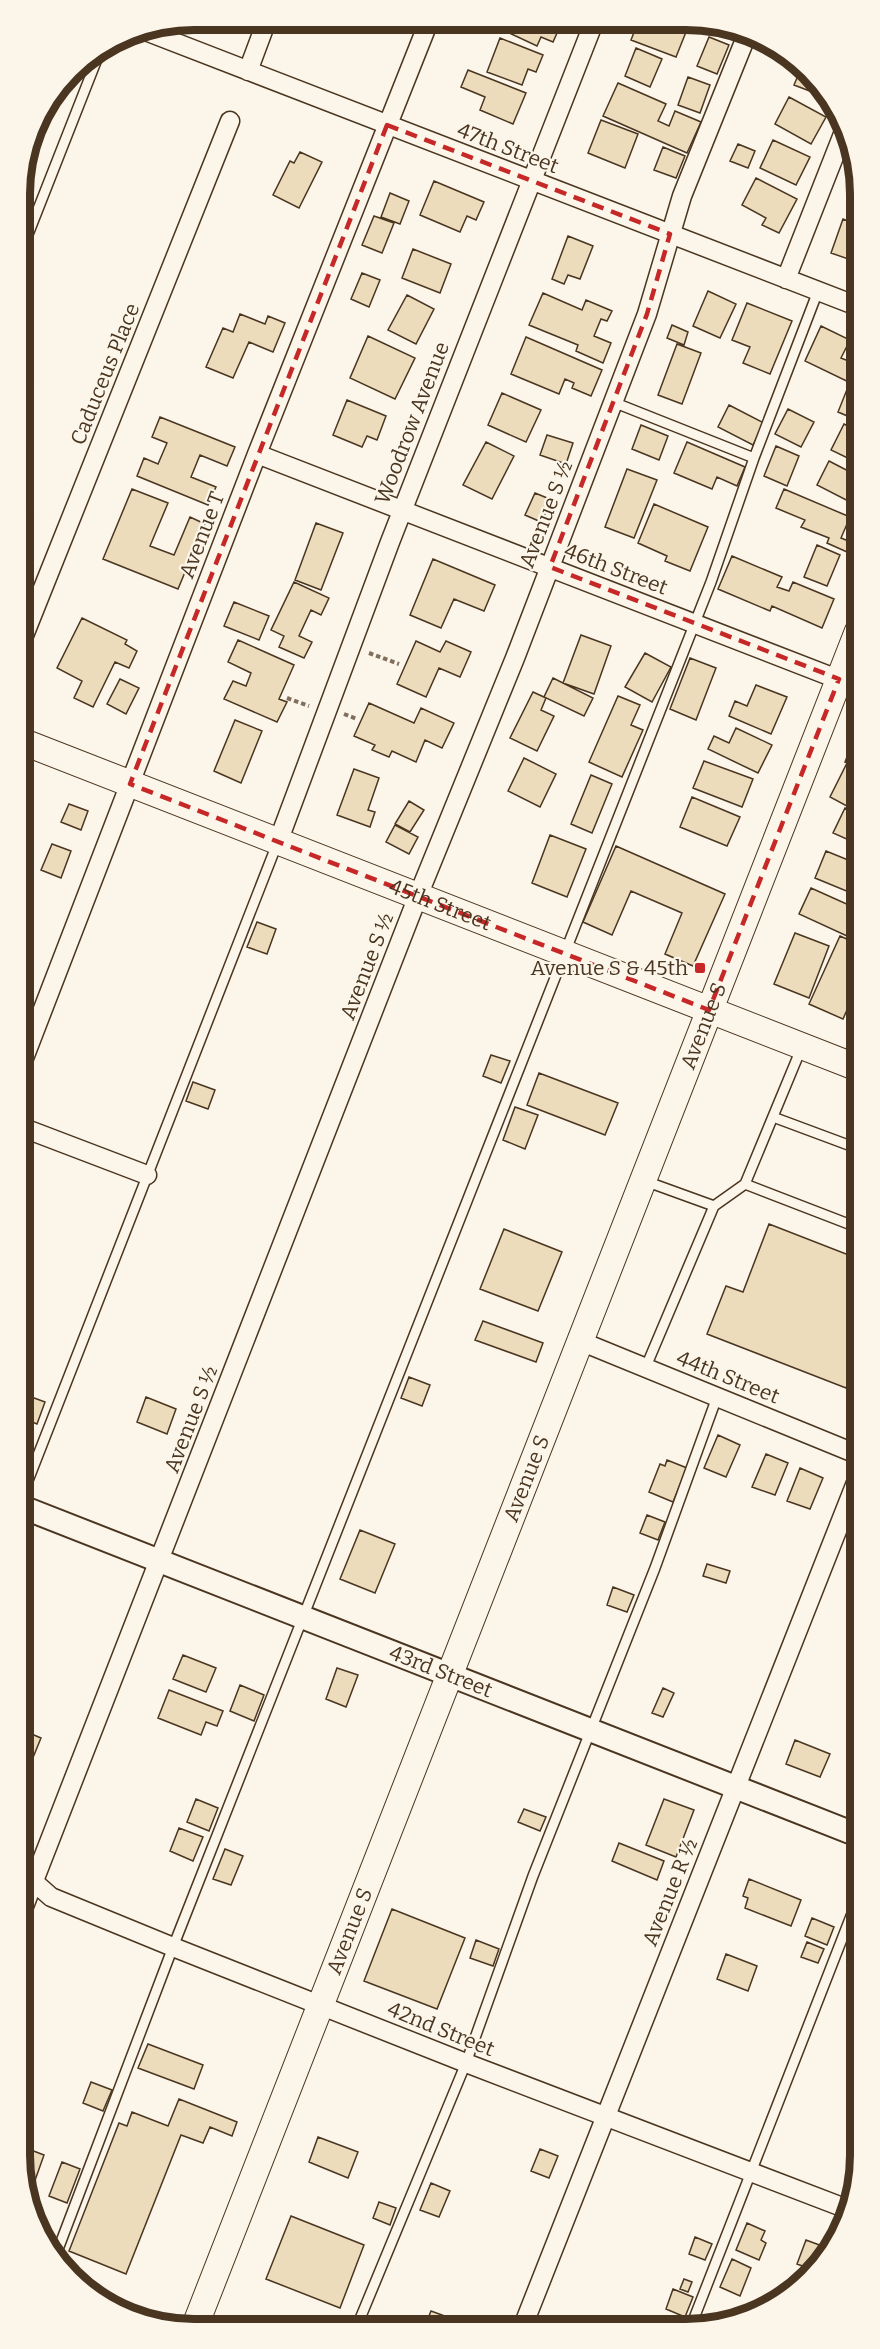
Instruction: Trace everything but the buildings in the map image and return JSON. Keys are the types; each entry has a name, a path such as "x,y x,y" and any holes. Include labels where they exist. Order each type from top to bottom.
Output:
{"main road":[{"name":"Avenue S","path":"198,2319 709,1010 848,683"},
{"name":"45th Street","path":"30,745 850,1065"}],"street":[{"path":"248,71 263,30"},
{"name":"Avenue T","path":"30,1043 257,454 425,30"},
{"name":"Woodrow Avenue","path":"278,842 402,510 591,30"},
{"name":"47th Street","path":"156,35 850,303"},
{"name":"Avenue S ½","path":"30,1874 159,1561 418,897 550,567 647,314 682,196 744,41"},
{"name":"Caduceus Place","path":"30,621 230,121"},
{"path":"786,279 841,140"},
{"name":"46th Street","path":"257,454 848,683"},
{"path":"30,1130 147,1175"},
{"name":"44th Street","path":"580,1341 850,1451"},
{"name":"Avenue R ½","path":"526,2319 850,1498"},
{"name":"43rd Street","path":"30,1510 592,1733 850,1832"},
{"name":"42nd Street","path":"30,1881 51,1897 173,1947 466,2063 841,2207"}],"lane":[{"path":"30,230 95,64"},
{"path":"59,2247 173,1947 694,623 818,291"},
{"path":"613,402 754,458"},
{"path":"30,1475 278,842"},
{"path":"645,1369 714,1206 745,1184 802,1046"},
{"path":"773,1117 850,1146"},
{"path":"643,1180 714,1206"},
{"path":"745,1184 850,1225"},
{"path":"360,2319 466,2063 533,1876 592,1733 717,1397"},
{"path":"694,2319 850,1918"}],"path":[{"path":"351,646 399,664"}],"highlighted area":[{"path":"387,125 670,234 647,314 550,567 839,679 709,1010 130,784"}],"place":[{"name":"Avenue S & 45th","path":"700,968"}]}
